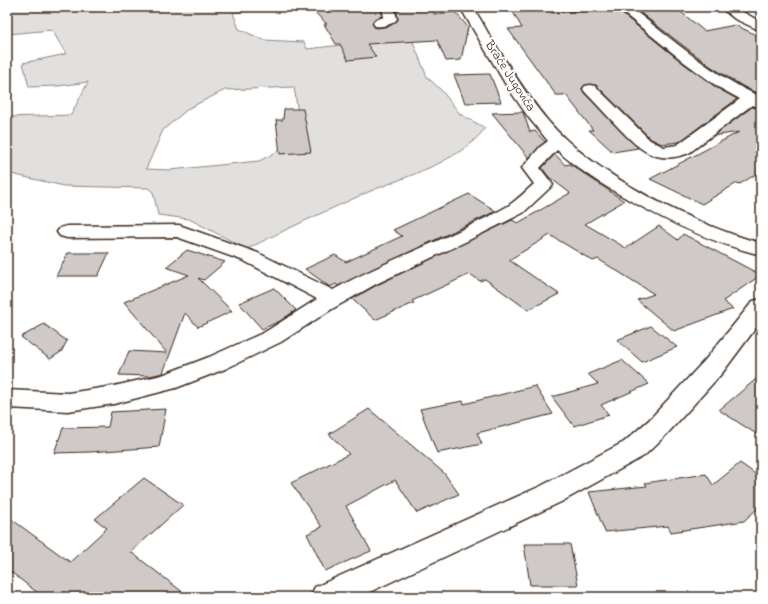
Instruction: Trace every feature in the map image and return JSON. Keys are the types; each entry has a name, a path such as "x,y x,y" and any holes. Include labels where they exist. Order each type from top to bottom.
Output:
{"street":[{"path":"379,23 390,19 388,7"},
{"name":"Braće Jugovića","path":"466,7 474,17 488,43 530,108 558,141 584,164 620,188 688,224 741,244 761,249"},
{"path":"622,7 687,60 734,90 756,101"},
{"path":"726,7 738,16 761,27"},
{"path":"590,89 644,144 655,150 666,153 683,149 756,101"},
{"path":"7,399 68,402 114,395 167,382 217,363 273,337 333,298 368,279 458,238 516,209 544,186 531,168 546,151 558,141"},
{"path":"67,232 179,231 251,257 333,298"},
{"path":"326,597 551,494 634,449 658,427 714,366 761,306"}],"shaded area":[{"path":"7,7 277,7 233,13 239,29 264,40 304,42 307,49 411,37 427,77 442,91 460,114 485,128 475,140 447,159 366,193 247,249 189,219 158,215 153,192 148,188 64,186 7,173 7,117 71,115 88,82 58,86 29,87 23,63 66,54 52,30 7,34","holes":["294,87 302,139 259,161 170,170 146,169 163,130 189,108 225,90"]}],"building":[{"path":"309,7 381,7 382,16 372,22 374,27 377,28 390,26 398,20 396,7 434,7 434,14 455,12 468,27 461,60 446,61 437,40 367,44 376,57 348,60 340,44 336,44 324,24 327,24"},
{"path":"517,7 547,7 552,13 616,9 683,63 717,88 737,99 679,142 662,144 651,139 596,85 585,85 582,88 584,93 638,148 613,152 589,130 593,130 566,95 556,95 508,29 522,28 513,12 521,12"},
{"path":"675,7 704,31 735,25 761,37 761,95 744,87 710,66 634,8"},
{"path":"490,74 501,102 465,103 454,75"},
{"path":"752,107 761,109 761,171 740,184 737,183 702,204 650,179 739,132 713,136"},
{"path":"284,109 303,109 311,152 280,154 276,120 283,120"},
{"path":"523,112 530,132 535,131 545,142 529,158 492,113"},
{"path":"555,154 565,165 570,164 624,201 585,224 626,248 659,226 678,240 683,234 761,275 723,301 733,309 674,331 637,300 654,294 598,259 593,261 550,235 509,260 559,294 528,310 485,279 480,281 470,274 412,301 414,303 375,320 352,299 377,285 512,220 518,223 570,193 549,177 542,168"},
{"path":"469,194 496,211 338,286 336,284 330,287 305,269 335,255 346,262 402,236 393,230"},
{"path":"187,250 225,262 204,280 198,278 232,311 198,327 185,313 163,373 150,376 119,375 129,351 167,353 124,302 189,275 166,267"},
{"path":"68,253 109,253 98,276 56,276"},
{"path":"274,288 296,310 280,321 262,329 239,303"},
{"path":"44,324 67,341 61,352 50,359 21,337"},
{"path":"651,326 677,347 642,362 617,340"},
{"path":"622,360 649,384 601,405 609,415 574,426 552,397 598,384 588,374"},
{"path":"761,375 761,437 719,410"},
{"path":"535,386 553,414 477,433 482,444 437,453 420,409 463,401 464,404"},
{"path":"166,409 159,447 54,453 63,428 108,427 111,412"},
{"path":"369,409 444,473 459,494 417,513 395,480 346,506 371,551 325,571 307,534 322,527 291,483 349,454 329,434"},
{"path":"740,463 761,478 761,505 744,521 671,532 668,526 605,532 589,492 647,486 645,483 706,474 713,485"},
{"path":"144,478 183,505 131,552 189,597 43,597 7,569 7,516 70,562 107,528 95,519"},
{"path":"524,544 570,544 578,585 530,585"}]}
